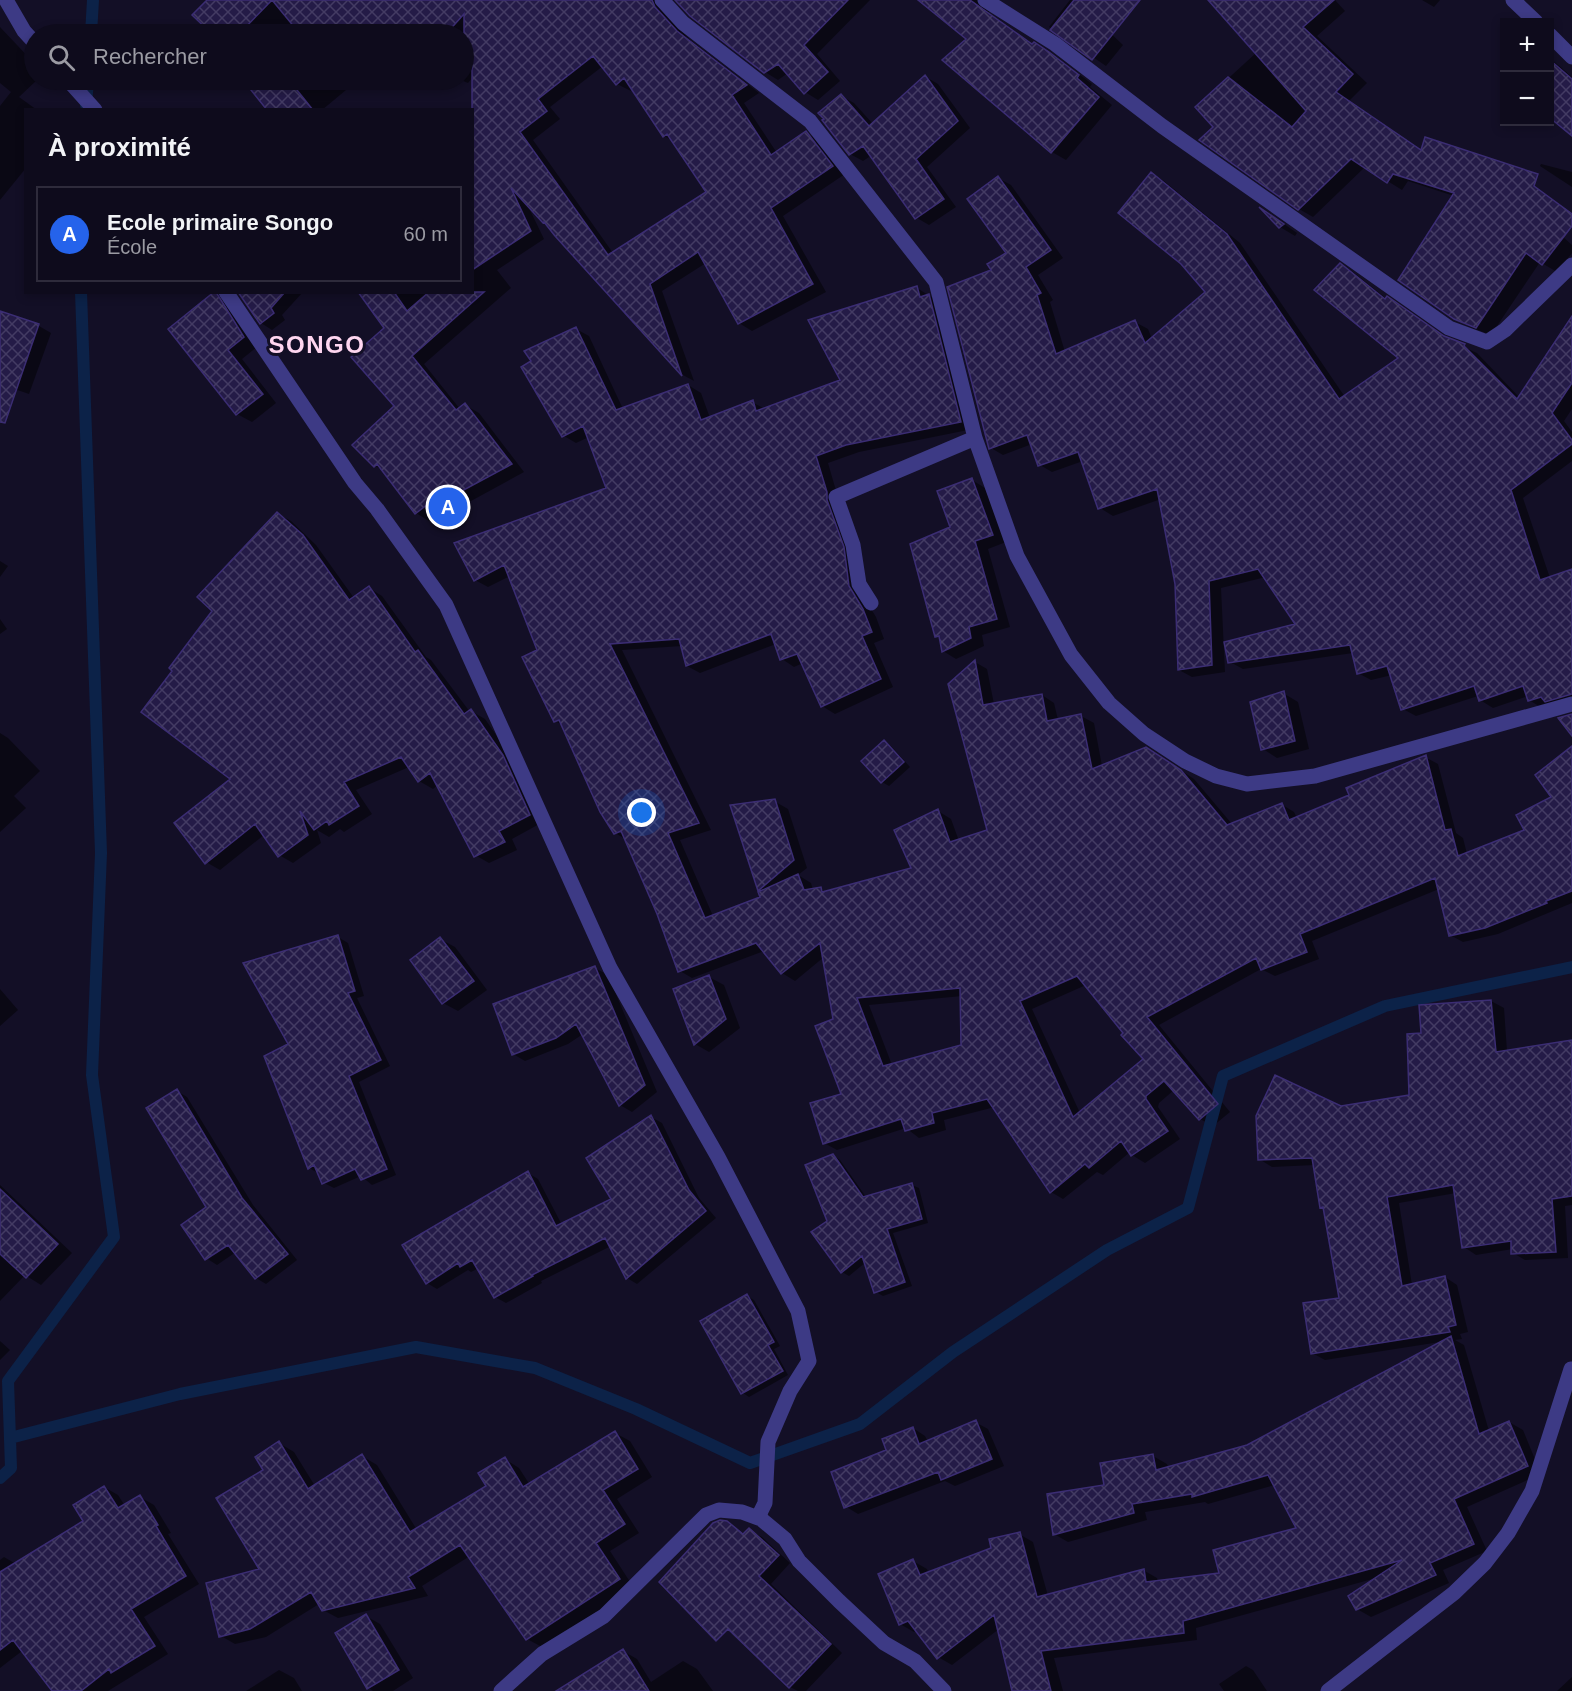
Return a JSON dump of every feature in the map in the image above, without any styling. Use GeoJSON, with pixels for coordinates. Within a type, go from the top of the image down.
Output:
{"type":"FeatureCollection","features":[{"type":"Feature","properties":{"kind":"street"},"geometry":{"type":"LineString","coordinates":[[6,0],[24,28]]}},
{"type":"Feature","properties":{"kind":"street"},"geometry":{"type":"LineString","coordinates":[[662,0],[683,23],[810,121],[936,282],[975,438],[1017,556],[1071,655],[1109,703],[1144,734],[1185,761],[1215,776],[1247,784],[1315,777],[1572,704]]}},
{"type":"Feature","properties":{"kind":"street"},"geometry":{"type":"LineString","coordinates":[[985,0],[1055,44],[1162,126],[1449,328],[1487,342],[1505,330],[1572,265]]}},
{"type":"Feature","properties":{"kind":"street"},"geometry":{"type":"LineString","coordinates":[[1513,0],[1532,18]]}},
{"type":"Feature","properties":{"kind":"street"},"geometry":{"type":"LineString","coordinates":[[1554,39],[1572,57]]}},
{"type":"Feature","properties":{"kind":"street"},"geometry":{"type":"LineString","coordinates":[[77,90],[93,108]]}},
{"type":"Feature","properties":{"kind":"street"},"geometry":{"type":"LineString","coordinates":[[227,294],[355,483],[377,509],[446,605],[610,968],[718,1157],[798,1311],[808,1361],[790,1391],[768,1443],[765,1503],[760,1513],[761,1519]]}},
{"type":"Feature","properties":{"kind":"street"},"geometry":{"type":"LineString","coordinates":[[871,603],[860,584],[853,545],[836,497],[975,438]]}},
{"type":"Feature","properties":{"kind":"street"},"geometry":{"type":"LineString","coordinates":[[1328,1691],[1454,1593],[1485,1563],[1508,1533],[1532,1491],[1572,1368]]}},
{"type":"Feature","properties":{"kind":"street"},"geometry":{"type":"LineString","coordinates":[[501,1691],[542,1654],[604,1616],[706,1515],[719,1510],[742,1512],[761,1519],[785,1539],[799,1561],[839,1601],[884,1643],[915,1661],[944,1691]]}},
{"type":"Feature","properties":{"kind":"building"},"geometry":{"type":"Polygon","coordinates":[[[207,0],[272,0],[249,24],[201,24],[192,15],[207,0]]]}},
{"type":"Feature","properties":{"kind":"building"},"geometry":{"type":"Polygon","coordinates":[[[272,0],[652,0],[655,7],[677,31],[747,85],[732,95],[771,155],[806,131],[833,166],[771,208],[813,284],[738,324],[698,252],[650,284],[682,376],[511,188],[531,231],[474,269],[472,90],[474,90],[474,24],[464,24],[464,14],[455,24],[292,24],[272,0]],[[593,56],[538,99],[547,111],[520,132],[608,255],[706,192],[667,134],[663,137],[624,78],[616,85],[593,56]]]}},
{"type":"Feature","properties":{"kind":"building"},"geometry":{"type":"Polygon","coordinates":[[[675,0],[848,0],[804,45],[828,72],[804,94],[778,64],[764,73],[690,16],[675,0]]]}},
{"type":"Feature","properties":{"kind":"building"},"geometry":{"type":"Polygon","coordinates":[[[918,0],[970,0],[1032,44],[1034,42],[1049,52],[1079,75],[1077,78],[1099,97],[1051,153],[942,60],[966,39],[918,0]]]}},
{"type":"Feature","properties":{"kind":"building"},"geometry":{"type":"Polygon","coordinates":[[[1074,0],[1140,0],[1092,60],[1050,30],[1074,0]]]}},
{"type":"Feature","properties":{"kind":"building"},"geometry":{"type":"Polygon","coordinates":[[[1208,0],[1334,0],[1303,27],[1353,74],[1336,92],[1421,150],[1425,137],[1538,174],[1534,186],[1572,214],[1572,226],[1542,265],[1526,253],[1476,328],[1454,319],[1398,280],[1454,193],[1393,174],[1387,183],[1351,159],[1298,210],[1199,140],[1213,127],[1195,107],[1228,77],[1292,127],[1306,111],[1208,0]]]}},
{"type":"Feature","properties":{"kind":"building"},"geometry":{"type":"Polygon","coordinates":[[[1554,63],[1572,79],[1572,136],[1554,121],[1554,63]]]}},
{"type":"Feature","properties":{"kind":"building"},"geometry":{"type":"Polygon","coordinates":[[[925,75],[958,121],[916,159],[944,199],[915,219],[863,146],[849,155],[818,113],[841,94],[869,126],[925,75]]]}},
{"type":"Feature","properties":{"kind":"building"},"geometry":{"type":"Polygon","coordinates":[[[251,90],[297,90],[311,108],[265,108],[251,90]]]}},
{"type":"Feature","properties":{"kind":"building"},"geometry":{"type":"Polygon","coordinates":[[[1151,172],[1227,234],[1339,399],[1398,358],[1314,290],[1340,263],[1385,299],[1387,296],[1444,336],[1465,344],[1464,346],[1517,399],[1572,316],[1572,383],[1552,413],[1572,440],[1572,444],[1511,490],[1540,580],[1572,569],[1572,694],[1545,702],[1541,697],[1528,701],[1523,686],[1479,701],[1474,686],[1401,710],[1387,666],[1357,674],[1350,645],[1228,663],[1224,642],[1295,624],[1258,569],[1209,581],[1212,665],[1178,670],[1175,584],[1157,489],[1098,509],[1078,452],[1038,466],[1027,435],[989,449],[947,287],[991,270],[987,264],[1006,253],[967,199],[998,176],[1051,250],[1026,267],[1041,293],[1037,295],[1056,354],[1135,320],[1145,343],[1205,292],[1181,264],[1118,213],[1151,172]]]}},
{"type":"Feature","properties":{"kind":"building"},"geometry":{"type":"Polygon","coordinates":[[[1259,207],[1284,224],[1279,228],[1259,207]]]}},
{"type":"Feature","properties":{"kind":"building"},"geometry":{"type":"Polygon","coordinates":[[[917,286],[920,297],[929,294],[961,422],[846,445],[816,456],[827,492],[827,500],[844,547],[849,586],[863,609],[872,632],[862,636],[881,679],[821,707],[797,654],[780,660],[771,634],[686,666],[679,639],[610,644],[699,823],[668,833],[705,918],[760,897],[758,892],[798,874],[804,890],[821,887],[822,892],[911,868],[894,830],[938,809],[950,842],[987,830],[948,684],[975,660],[983,705],[1042,694],[1047,721],[1081,714],[1092,769],[1146,747],[1181,770],[1227,825],[1282,803],[1289,820],[1349,795],[1346,788],[1426,755],[1445,830],[1451,829],[1458,856],[1524,830],[1516,815],[1551,797],[1535,775],[1572,746],[1572,891],[1485,928],[1449,936],[1435,878],[1300,934],[1307,952],[1261,970],[1256,958],[1147,1017],[1218,1104],[1199,1120],[1164,1081],[1146,1096],[1146,1099],[1168,1131],[1131,1156],[1121,1141],[1089,1168],[1085,1164],[1050,1193],[987,1099],[932,1113],[934,1123],[905,1131],[901,1119],[823,1144],[810,1103],[841,1094],[815,1026],[833,1019],[820,943],[781,974],[756,943],[678,972],[657,914],[621,831],[614,834],[600,812],[559,720],[554,722],[522,657],[537,650],[504,565],[474,581],[454,543],[606,488],[583,426],[562,437],[521,367],[531,361],[524,351],[576,327],[616,410],[688,384],[701,420],[753,400],[756,411],[840,380],[808,320],[917,286]],[[1077,976],[1020,1001],[1073,1117],[1143,1059],[1121,1035],[1123,1033],[1077,976]],[[960,988],[857,998],[883,1066],[961,1045],[960,988]]]}},
{"type":"Feature","properties":{"kind":"building"},"geometry":{"type":"Polygon","coordinates":[[[484,292],[412,356],[456,410],[465,403],[512,464],[434,506],[432,501],[415,514],[377,464],[374,467],[352,445],[394,406],[351,357],[384,328],[359,294],[395,294],[407,311],[427,294],[484,292]]]}},
{"type":"Feature","properties":{"kind":"building"},"geometry":{"type":"Polygon","coordinates":[[[212,294],[217,294],[244,337],[228,350],[263,394],[236,415],[168,329],[212,294]]]}},
{"type":"Feature","properties":{"kind":"building"},"geometry":{"type":"Polygon","coordinates":[[[239,294],[283,294],[271,308],[274,313],[260,324],[239,294]]]}},
{"type":"Feature","properties":{"kind":"building"},"geometry":{"type":"Polygon","coordinates":[[[0,311],[39,324],[5,423],[0,422],[0,311]]]}},
{"type":"Feature","properties":{"kind":"building"},"geometry":{"type":"Polygon","coordinates":[[[972,478],[993,535],[975,541],[997,619],[969,627],[971,638],[942,652],[939,636],[935,637],[910,544],[950,527],[937,491],[972,478]]]}},
{"type":"Feature","properties":{"kind":"building"},"geometry":{"type":"Polygon","coordinates":[[[277,512],[303,535],[349,600],[369,586],[415,652],[418,650],[464,714],[471,709],[503,755],[530,815],[499,831],[505,842],[474,857],[430,773],[418,782],[401,757],[344,782],[359,806],[329,825],[327,821],[314,830],[300,811],[308,835],[278,857],[255,824],[205,864],[174,823],[230,779],[141,712],[172,671],[169,668],[212,611],[197,597],[277,512]]]}},
{"type":"Feature","properties":{"kind":"building"},"geometry":{"type":"Polygon","coordinates":[[[1284,691],[1295,741],[1261,750],[1250,702],[1284,691]]]}},
{"type":"Feature","properties":{"kind":"building"},"geometry":{"type":"Polygon","coordinates":[[[1572,714],[1572,736],[1558,718],[1572,714]]]}},
{"type":"Feature","properties":{"kind":"building"},"geometry":{"type":"Polygon","coordinates":[[[884,740],[904,762],[881,783],[861,761],[884,740]]]}},
{"type":"Feature","properties":{"kind":"building"},"geometry":{"type":"Polygon","coordinates":[[[775,799],[794,860],[758,891],[730,805],[775,799]]]}},
{"type":"Feature","properties":{"kind":"building"},"geometry":{"type":"Polygon","coordinates":[[[338,935],[355,991],[348,993],[381,1060],[349,1076],[387,1169],[361,1180],[355,1169],[322,1184],[314,1165],[308,1169],[264,1056],[288,1044],[243,963],[338,935]]]}},
{"type":"Feature","properties":{"kind":"building"},"geometry":{"type":"Polygon","coordinates":[[[440,937],[474,981],[442,1004],[410,960],[440,937]]]}},
{"type":"Feature","properties":{"kind":"building"},"geometry":{"type":"Polygon","coordinates":[[[595,966],[645,1085],[619,1106],[576,1024],[556,1038],[512,1055],[493,1004],[595,966]]]}},
{"type":"Feature","properties":{"kind":"building"},"geometry":{"type":"Polygon","coordinates":[[[709,975],[726,1019],[694,1045],[673,989],[709,975]]]}},
{"type":"Feature","properties":{"kind":"building"},"geometry":{"type":"Polygon","coordinates":[[[1491,1000],[1496,1052],[1572,1040],[1572,1196],[1552,1199],[1556,1252],[1511,1254],[1511,1241],[1462,1248],[1453,1185],[1387,1197],[1402,1286],[1445,1276],[1456,1325],[1448,1327],[1450,1332],[1311,1354],[1303,1303],[1339,1298],[1312,1158],[1258,1160],[1256,1116],[1275,1075],[1341,1106],[1409,1095],[1407,1034],[1421,1033],[1419,1005],[1491,1000]]]}},
{"type":"Feature","properties":{"kind":"building"},"geometry":{"type":"Polygon","coordinates":[[[177,1089],[242,1198],[288,1254],[255,1279],[228,1245],[205,1260],[181,1225],[206,1207],[146,1108],[177,1089]]]}},
{"type":"Feature","properties":{"kind":"building"},"geometry":{"type":"Polygon","coordinates":[[[651,1115],[689,1190],[706,1211],[626,1279],[605,1238],[532,1275],[494,1298],[472,1260],[460,1267],[458,1263],[426,1284],[402,1245],[528,1171],[556,1226],[611,1199],[586,1158],[651,1115]]]}},
{"type":"Feature","properties":{"kind":"building"},"geometry":{"type":"Polygon","coordinates":[[[833,1154],[863,1197],[912,1183],[922,1219],[887,1229],[905,1282],[874,1293],[862,1256],[841,1273],[811,1232],[827,1221],[805,1165],[833,1154]]]}},
{"type":"Feature","properties":{"kind":"building"},"geometry":{"type":"Polygon","coordinates":[[[0,1189],[58,1244],[26,1278],[0,1254],[0,1189]]]}},
{"type":"Feature","properties":{"kind":"building"},"geometry":{"type":"Polygon","coordinates":[[[747,1294],[774,1342],[768,1345],[783,1371],[741,1394],[700,1321],[747,1294]]]}},
{"type":"Feature","properties":{"kind":"building"},"geometry":{"type":"Polygon","coordinates":[[[1451,1336],[1479,1434],[1509,1421],[1528,1466],[1454,1499],[1474,1544],[1430,1563],[1436,1575],[1356,1610],[1348,1596],[1402,1560],[1183,1621],[1184,1633],[1041,1651],[1051,1691],[1012,1691],[994,1615],[937,1659],[908,1621],[899,1625],[878,1574],[913,1559],[920,1575],[991,1548],[989,1539],[1020,1532],[1037,1597],[1144,1569],[1146,1582],[1219,1573],[1213,1550],[1296,1528],[1268,1475],[1192,1497],[1192,1494],[1132,1504],[1134,1513],[1053,1535],[1047,1494],[1104,1485],[1100,1463],[1153,1454],[1156,1470],[1247,1445],[1451,1336]]]}},
{"type":"Feature","properties":{"kind":"building"},"geometry":{"type":"Polygon","coordinates":[[[976,1420],[992,1459],[941,1480],[938,1472],[844,1508],[831,1472],[886,1450],[882,1439],[913,1427],[919,1444],[976,1420]]]}},
{"type":"Feature","properties":{"kind":"building"},"geometry":{"type":"Polygon","coordinates":[[[615,1431],[638,1469],[603,1490],[625,1524],[596,1543],[620,1579],[526,1640],[460,1545],[408,1577],[415,1588],[322,1611],[311,1592],[250,1629],[219,1637],[206,1583],[259,1569],[216,1498],[263,1470],[255,1457],[279,1441],[308,1489],[362,1454],[410,1532],[486,1486],[478,1473],[505,1457],[523,1487],[615,1431]]]}},
{"type":"Feature","properties":{"kind":"building"},"geometry":{"type":"Polygon","coordinates":[[[104,1486],[118,1508],[140,1495],[186,1576],[131,1609],[155,1646],[111,1673],[109,1669],[81,1691],[52,1691],[13,1640],[0,1650],[0,1572],[83,1521],[73,1505],[104,1486]]]}},
{"type":"Feature","properties":{"kind":"building"},"geometry":{"type":"Polygon","coordinates":[[[720,1520],[727,1521],[743,1534],[749,1528],[779,1555],[759,1576],[831,1644],[789,1688],[728,1629],[716,1641],[659,1582],[713,1523],[720,1520]]]}},
{"type":"Feature","properties":{"kind":"building"},"geometry":{"type":"Polygon","coordinates":[[[366,1614],[399,1670],[367,1689],[335,1633],[366,1614]]]}},
{"type":"Feature","properties":{"kind":"building"},"geometry":{"type":"Polygon","coordinates":[[[623,1649],[649,1691],[556,1691],[623,1649]]]}},
{"type":"Feature","properties":{"kind":"waterway"},"geometry":{"type":"LineString","coordinates":[[92,24],[93,0]]}},
{"type":"Feature","properties":{"kind":"waterway"},"geometry":{"type":"LineString","coordinates":[[86,105],[87,90]]}},
{"type":"Feature","properties":{"kind":"waterway"},"geometry":{"type":"LineString","coordinates":[[0,1478],[11,1468],[8,1381],[114,1237],[92,1075],[101,853],[81,294]]}},
{"type":"Feature","properties":{"kind":"waterway"},"geometry":{"type":"LineString","coordinates":[[10,1438],[180,1394],[416,1347],[535,1368],[636,1409],[750,1463],[860,1424],[953,1352],[1107,1250],[1188,1208],[1223,1076],[1385,1006],[1572,967]]}},
{"type":"Feature","properties":{"kind":"place","name":"Ecole primaire Songo"},"geometry":{"type":"Point","coordinates":[448,507]}},
{"type":"Feature","properties":{"kind":"district","name":"SONGO"},"geometry":{"type":"Point","coordinates":[317,344]}}]}
